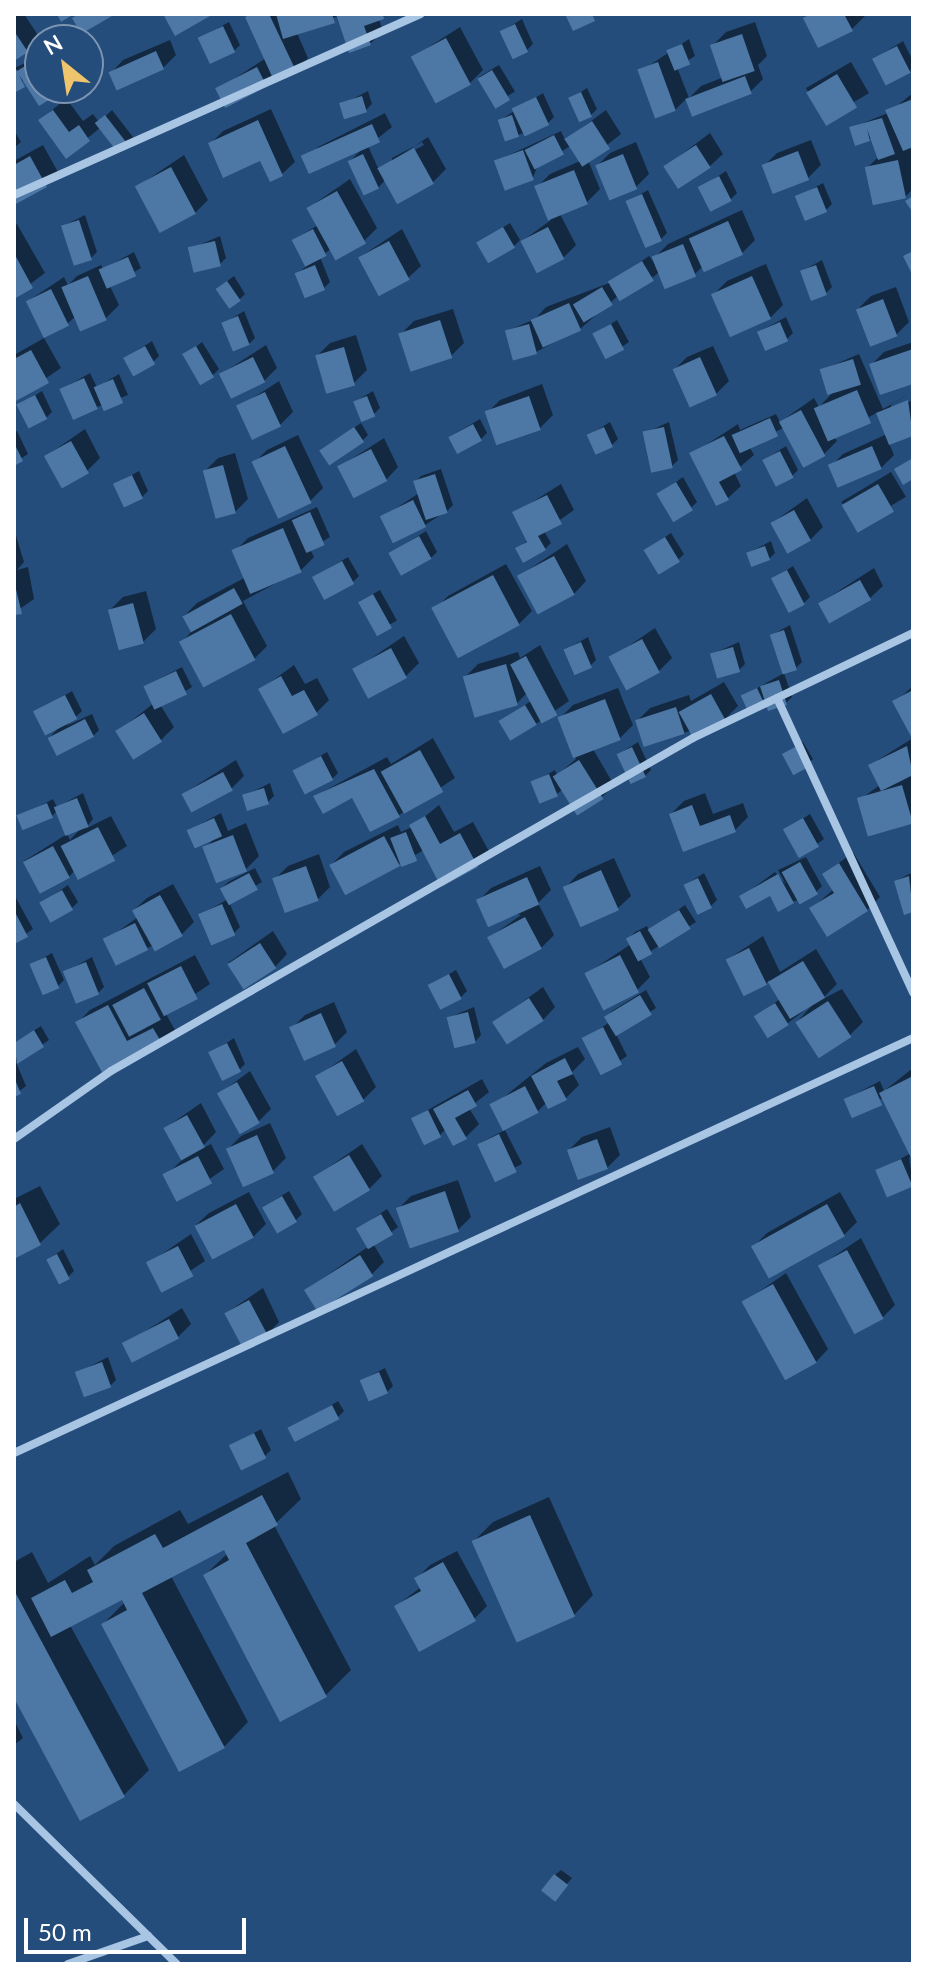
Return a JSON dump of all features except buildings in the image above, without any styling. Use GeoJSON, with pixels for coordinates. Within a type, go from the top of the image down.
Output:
{"type":"FeatureCollection","features":[{"type":"Feature","properties":{"kind":"street"},"geometry":{"type":"LineString","coordinates":[[14,195],[420,14]]}},
{"type":"Feature","properties":{"kind":"street"},"geometry":{"type":"LineString","coordinates":[[14,1139],[111,1071],[693,738],[913,633]]}},
{"type":"Feature","properties":{"kind":"street"},"geometry":{"type":"LineString","coordinates":[[777,698],[913,993]]}},
{"type":"Feature","properties":{"kind":"street"},"geometry":{"type":"LineString","coordinates":[[14,1453],[913,1038]]}},
{"type":"Feature","properties":{"kind":"street"},"geometry":{"type":"LineString","coordinates":[[14,1804],[177,1964]]}},
{"type":"Feature","properties":{"kind":"street"},"geometry":{"type":"LineString","coordinates":[[68,1964],[148,1936]]}}]}
